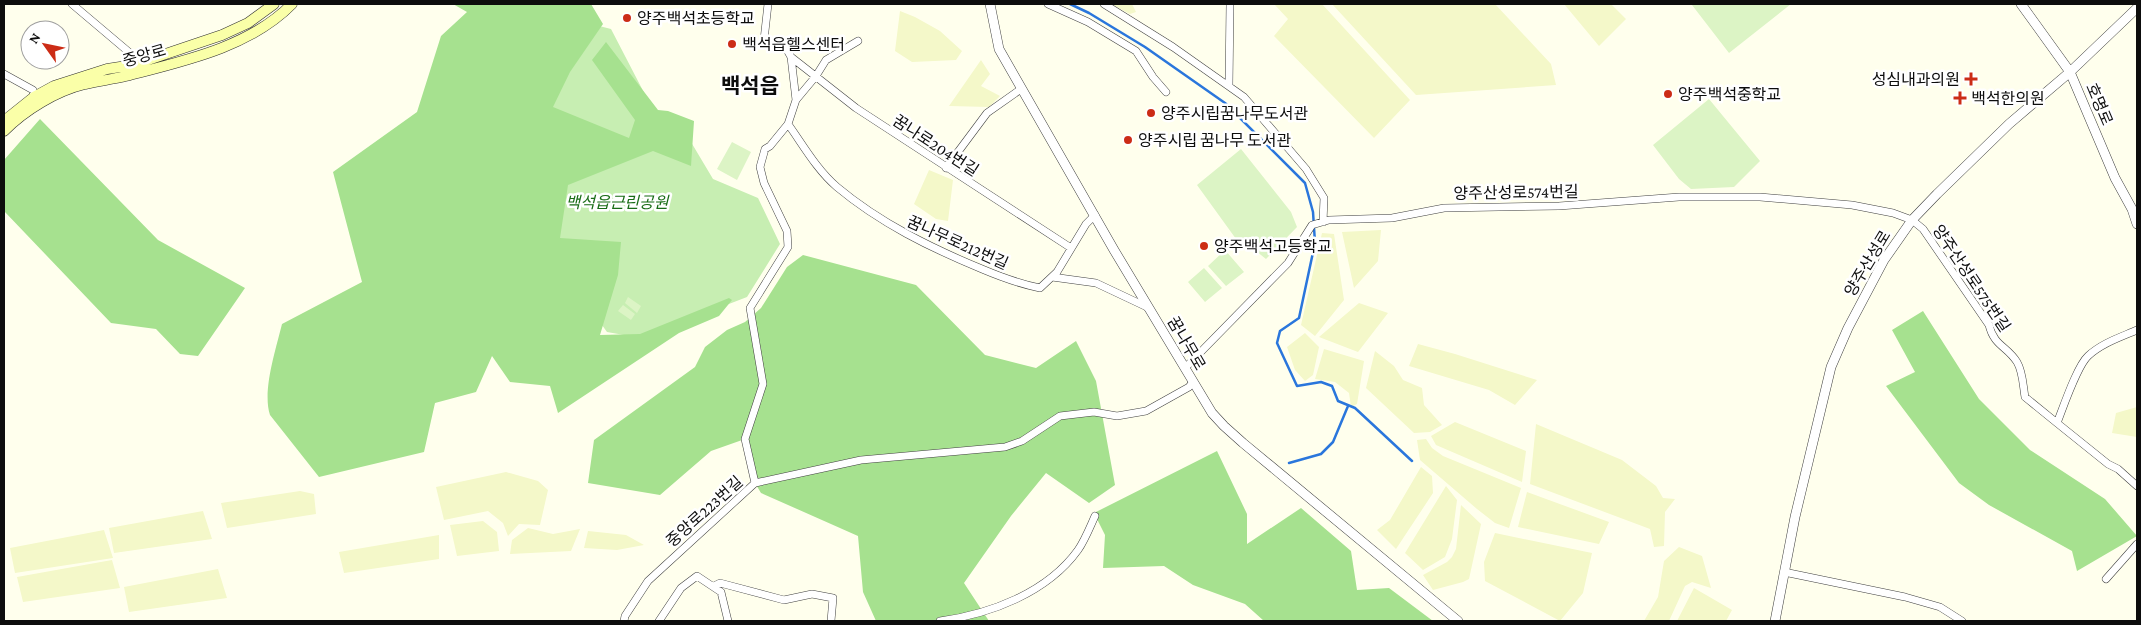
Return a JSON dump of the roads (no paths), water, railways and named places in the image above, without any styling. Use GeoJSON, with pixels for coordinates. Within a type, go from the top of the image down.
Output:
{"type":"FeatureCollection","features":[{"type":"Feature","properties":{"kind":"main road","name":"중앙로"},"geometry":{"type":"LineString","coordinates":[[4,121],[34,96],[54,86],[77,77],[107,69],[134,70],[248,23],[274,4]]}},
{"type":"Feature","properties":{"kind":"main road","name":"중앙로"},"geometry":{"type":"LineString","coordinates":[[4,132],[23,114],[63,92],[134,70],[215,50],[255,33],[292,4]]}},
{"type":"Feature","properties":{"kind":"street"},"geometry":{"type":"LineString","coordinates":[[72,4],[130,53],[134,70]]}},
{"type":"Feature","properties":{"kind":"street"},"geometry":{"type":"LineString","coordinates":[[274,4],[281,13]]}},
{"type":"Feature","properties":{"kind":"street"},"geometry":{"type":"LineString","coordinates":[[768,4],[764,40],[786,48],[791,57]]}},
{"type":"Feature","properties":{"kind":"street","name":"꿈나무로"},"geometry":{"type":"LineString","coordinates":[[990,4],[999,50],[1192,383],[1212,413],[1230,432],[1458,621]]}},
{"type":"Feature","properties":{"kind":"street"},"geometry":{"type":"LineString","coordinates":[[1048,4],[1088,22],[1136,51],[1153,77],[1166,92]]}},
{"type":"Feature","properties":{"kind":"street"},"geometry":{"type":"LineString","coordinates":[[1104,4],[1244,97],[1306,169],[1324,198],[1318,223],[1288,263],[1185,368]]}},
{"type":"Feature","properties":{"kind":"street"},"geometry":{"type":"LineString","coordinates":[[1229,86],[1230,4]]}},
{"type":"Feature","properties":{"kind":"street","name":"호명로"},"geometry":{"type":"LineString","coordinates":[[2021,4],[2070,72],[2115,178],[2132,209],[2137,224]]}},
{"type":"Feature","properties":{"kind":"street","name":"양주산성로"},"geometry":{"type":"LineString","coordinates":[[1775,621],[1795,517],[1831,367],[1868,288],[1892,248],[1912,220],[2009,124],[2070,72],[2137,8]]}},
{"type":"Feature","properties":{"kind":"street"},"geometry":{"type":"LineString","coordinates":[[796,100],[816,76],[826,60],[858,41]]}},
{"type":"Feature","properties":{"kind":"street","name":"꿈나로204번길"},"geometry":{"type":"LineString","coordinates":[[791,57],[856,108],[1071,248]]}},
{"type":"Feature","properties":{"kind":"street","name":"중앙로223번길"},"geometry":{"type":"LineString","coordinates":[[624,621],[625,616],[648,581],[755,483],[745,439],[764,384],[750,308],[788,247],[787,231],[764,184],[760,167],[765,149],[770,146],[788,124],[796,100],[791,57]]}},
{"type":"Feature","properties":{"kind":"street"},"geometry":{"type":"LineString","coordinates":[[4,74],[33,90],[34,96]]}},
{"type":"Feature","properties":{"kind":"street"},"geometry":{"type":"LineString","coordinates":[[946,168],[987,113],[1021,89]]}},
{"type":"Feature","properties":{"kind":"street","name":"꿈나무로212번길"},"geometry":{"type":"LineString","coordinates":[[788,124],[814,161],[836,186],[897,230],[945,254],[1023,285],[1040,288],[1052,277]]}},
{"type":"Feature","properties":{"kind":"street","name":"양주산성로574번길"},"geometry":{"type":"LineString","coordinates":[[1318,223],[1329,220],[1392,218],[1444,208],[1559,206],[1679,197],[1760,197],[1852,205],[1893,213],[1912,220]]}},
{"type":"Feature","properties":{"kind":"street"},"geometry":{"type":"LineString","coordinates":[[1052,277],[1057,272],[1086,224],[1095,215]]}},
{"type":"Feature","properties":{"kind":"street","name":"양주산성로575번길"},"geometry":{"type":"LineString","coordinates":[[1912,220],[1923,229],[1989,325],[1992,336],[2016,360],[2021,368],[2024,398],[2108,464],[2118,469],[2137,486]]}},
{"type":"Feature","properties":{"kind":"street"},"geometry":{"type":"LineString","coordinates":[[1052,277],[1096,282],[1149,308]]}},
{"type":"Feature","properties":{"kind":"street"},"geometry":{"type":"LineString","coordinates":[[2057,423],[2087,356],[2109,342],[2137,330]]}},
{"type":"Feature","properties":{"kind":"street"},"geometry":{"type":"LineString","coordinates":[[755,483],[861,460],[1005,447],[1022,441],[1060,416],[1094,412],[1117,416],[1146,411],[1189,387],[1192,383]]}},
{"type":"Feature","properties":{"kind":"street"},"geometry":{"type":"LineString","coordinates":[[940,621],[1013,602],[1052,577],[1078,550],[1095,516]]}},
{"type":"Feature","properties":{"kind":"street"},"geometry":{"type":"LineString","coordinates":[[2106,579],[2137,544]]}},
{"type":"Feature","properties":{"kind":"street"},"geometry":{"type":"LineString","coordinates":[[1784,572],[1905,597],[1940,607],[1962,621]]}},
{"type":"Feature","properties":{"kind":"street"},"geometry":{"type":"LineString","coordinates":[[659,621],[681,588],[697,576],[721,592],[727,618],[721,621]]}},
{"type":"Feature","properties":{"kind":"street"},"geometry":{"type":"LineString","coordinates":[[714,586],[720,583],[784,600],[812,594],[833,598],[831,621]]}},
{"type":"Feature","properties":{"kind":"waterway"},"geometry":{"type":"LineString","coordinates":[[1070,4],[1089,13],[1145,47],[1225,103],[1305,183],[1313,212],[1315,243],[1299,318],[1280,331],[1277,343],[1297,386],[1321,382],[1332,386],[1338,401],[1355,408],[1412,461]]}},
{"type":"Feature","properties":{"kind":"waterway"},"geometry":{"type":"LineString","coordinates":[[1289,463],[1321,454],[1333,442],[1348,406]]}},
{"type":"Feature","properties":{"kind":"place","name":"양주백석초등학교"},"geometry":{"type":"Point","coordinates":[627,18]}},
{"type":"Feature","properties":{"kind":"place","name":"백석읍헬스센터"},"geometry":{"type":"Point","coordinates":[732,44]}},
{"type":"Feature","properties":{"kind":"place","name":"성심내과의원"},"geometry":{"type":"Point","coordinates":[1971,79]}},
{"type":"Feature","properties":{"kind":"place","name":"양주백석중학교"},"geometry":{"type":"Point","coordinates":[1668,94]}},
{"type":"Feature","properties":{"kind":"place","name":"백석한의원"},"geometry":{"type":"Point","coordinates":[1960,98]}},
{"type":"Feature","properties":{"kind":"place","name":"양주시립꿈나무도서관"},"geometry":{"type":"Point","coordinates":[1151,113]}},
{"type":"Feature","properties":{"kind":"place","name":"양주시립 꿈나무 도서관"},"geometry":{"type":"Point","coordinates":[1128,140]}},
{"type":"Feature","properties":{"kind":"place","name":"양주백석고등학교"},"geometry":{"type":"Point","coordinates":[1204,246]}},
{"type":"Feature","properties":{"kind":"district","name":"백석읍"},"geometry":{"type":"Point","coordinates":[750,86]}},
{"type":"Feature","properties":{"kind":"park label","name":"백석읍근린공원"},"geometry":{"type":"Point","coordinates":[617,202]}}]}
